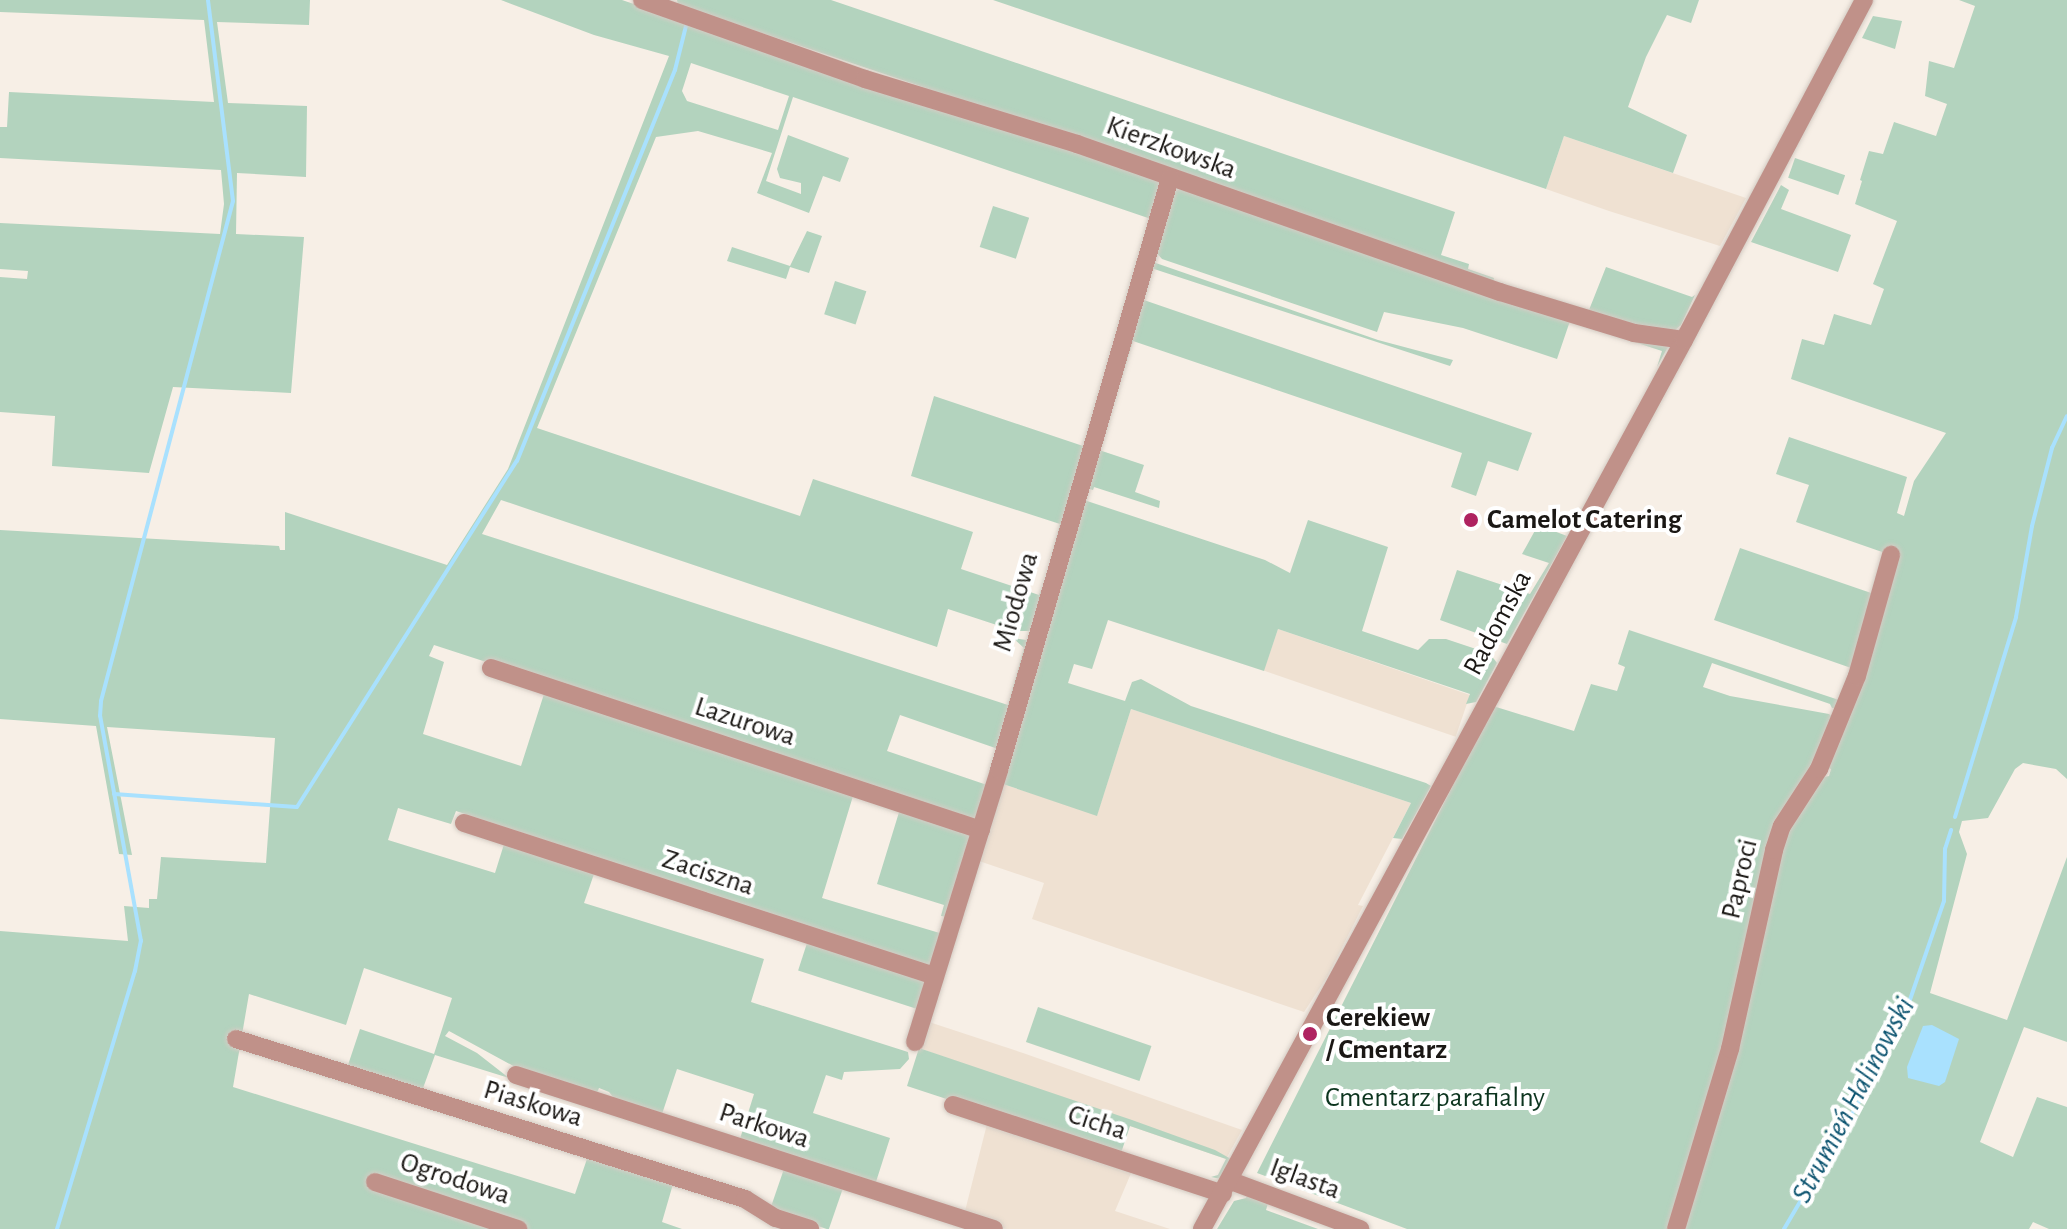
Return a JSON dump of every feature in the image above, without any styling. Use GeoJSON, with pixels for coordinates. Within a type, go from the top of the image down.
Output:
{"type":"FeatureCollection","features":[{"type":"Feature","properties":{"kind":"street","name":"Kierzkowska"},"geometry":{"type":"LineString","coordinates":[[642,0],[865,79],[991,116],[1590,321],[1634,333],[1684,340]]}},
{"type":"Feature","properties":{"kind":"street","name":"Radomska"},"geometry":{"type":"LineString","coordinates":[[1202,1229],[1227,1188],[1684,340],[1864,0]]}},
{"type":"Feature","properties":{"kind":"street","name":"Miodowa"},"geometry":{"type":"LineString","coordinates":[[915,1042],[981,830],[1170,178]]}},
{"type":"Feature","properties":{"kind":"street","name":"Paproci"},"geometry":{"type":"LineString","coordinates":[[1676,1229],[1730,1049],[1774,850],[1782,826],[1819,769],[1857,676],[1891,555]]}},
{"type":"Feature","properties":{"kind":"street","name":"Lazurowa"},"geometry":{"type":"LineString","coordinates":[[491,668],[981,830]]}},
{"type":"Feature","properties":{"kind":"street","name":"Zaciszna"},"geometry":{"type":"LineString","coordinates":[[464,823],[935,976]]}},
{"type":"Feature","properties":{"kind":"street","name":"Piaskowa"},"geometry":{"type":"LineString","coordinates":[[236,1039],[745,1199],[776,1218],[810,1229]]}},
{"type":"Feature","properties":{"kind":"street","name":"Parkowa"},"geometry":{"type":"LineString","coordinates":[[516,1075],[994,1229]]}},
{"type":"Feature","properties":{"kind":"street","name":"Cicha"},"geometry":{"type":"LineString","coordinates":[[953,1105],[1227,1188]]}},
{"type":"Feature","properties":{"kind":"street","name":"Ogrodowa"},"geometry":{"type":"LineString","coordinates":[[375,1182],[518,1229]]}},
{"type":"Feature","properties":{"kind":"street","name":"Iglasta"},"geometry":{"type":"LineString","coordinates":[[1227,1188],[1360,1229]]}},
{"type":"Feature","properties":{"kind":"shaded area"},"geometry":{"type":"Polygon","coordinates":[[[1564,136],[1746,198],[1720,246],[1609,211],[1546,189],[1564,136]]]}},
{"type":"Feature","properties":{"kind":"shaded area"},"geometry":{"type":"Polygon","coordinates":[[[1278,629],[1470,695],[1456,737],[1264,671],[1278,629]]]}},
{"type":"Feature","properties":{"kind":"shaded area"},"geometry":{"type":"Polygon","coordinates":[[[1131,709],[1411,803],[1358,905],[1363,906],[1327,977],[1304,1012],[1032,919],[1044,883],[979,861],[1003,784],[1097,815],[1131,709]]]}},
{"type":"Feature","properties":{"kind":"shaded area"},"geometry":{"type":"Polygon","coordinates":[[[929,1022],[1242,1130],[1226,1159],[1130,1126],[919,1048],[929,1022]]]}},
{"type":"Feature","properties":{"kind":"shaded area"},"geometry":{"type":"Polygon","coordinates":[[[987,1124],[1132,1171],[1115,1211],[1170,1229],[1006,1229],[964,1215],[987,1124]]]}},
{"type":"Feature","properties":{"kind":"green space"},"geometry":{"type":"Polygon","coordinates":[[[0,0],[310,0],[309,25],[217,22],[228,103],[307,106],[306,177],[237,173],[236,234],[304,237],[291,393],[173,387],[149,473],[52,466],[55,416],[0,412],[0,277],[27,279],[28,271],[0,269],[0,223],[220,234],[224,204],[221,170],[0,158],[0,127],[7,127],[9,92],[214,102],[204,20],[0,12],[0,0]]]}},
{"type":"Feature","properties":{"kind":"green space"},"geometry":{"type":"Polygon","coordinates":[[[501,0],[622,0],[699,26],[929,89],[678,5],[677,0],[831,0],[1455,212],[1441,255],[1469,264],[1468,269],[1494,278],[1493,283],[1157,177],[1162,184],[1151,219],[793,97],[766,181],[801,194],[801,183],[780,178],[777,169],[788,135],[849,158],[840,182],[823,176],[809,213],[757,193],[772,153],[698,131],[656,137],[537,428],[800,516],[813,479],[973,532],[961,569],[1039,595],[1048,575],[1033,624],[1029,631],[1015,631],[948,609],[937,647],[501,500],[482,534],[1008,705],[1024,648],[1013,638],[1026,640],[1029,644],[1001,750],[900,715],[887,751],[990,786],[976,821],[434,645],[429,656],[444,662],[423,734],[521,766],[544,694],[853,796],[822,898],[943,934],[933,968],[456,811],[451,824],[398,808],[388,840],[495,873],[505,841],[595,871],[584,903],[764,959],[751,1002],[908,1052],[909,1059],[900,1069],[844,1072],[842,1080],[826,1075],[813,1113],[890,1138],[875,1185],[739,1142],[754,1094],[677,1069],[661,1117],[619,1104],[609,1092],[599,1088],[596,1095],[530,1075],[449,1031],[445,1036],[477,1053],[509,1078],[435,1055],[422,1091],[347,1068],[360,1029],[434,1054],[452,998],[364,968],[346,1025],[249,994],[233,1087],[575,1194],[588,1156],[673,1184],[662,1222],[682,1229],[0,1229],[0,931],[128,941],[124,906],[149,908],[149,899],[157,899],[161,857],[266,863],[275,738],[107,727],[132,855],[119,854],[96,726],[0,719],[0,530],[279,546],[280,550],[285,550],[285,512],[447,565],[508,469],[669,56],[594,35],[501,0]],[[691,63],[682,91],[687,101],[778,130],[789,96],[691,63]]]}},
{"type":"Feature","properties":{"kind":"green space"},"geometry":{"type":"Polygon","coordinates":[[[993,0],[1699,0],[1691,23],[1667,15],[1646,57],[1628,107],[1687,135],[1673,173],[1564,136],[1546,189],[993,0]]]}},
{"type":"Feature","properties":{"kind":"green space","name":"Cmentarz parafialny"},"geometry":{"type":"Polygon","coordinates":[[[1959,0],[2067,0],[2067,779],[2056,769],[2023,763],[2015,769],[1988,818],[1962,821],[1959,832],[1967,854],[1930,993],[2007,1020],[2067,857],[2067,1042],[2024,1027],[1980,1142],[2013,1157],[2037,1097],[2067,1107],[2067,1229],[2049,1229],[2033,1222],[2029,1229],[1407,1229],[1257,1173],[1493,706],[1574,731],[1591,684],[1617,691],[1625,667],[1618,664],[1629,630],[1842,701],[1840,708],[1832,708],[1830,704],[1712,663],[1703,687],[1730,696],[1829,714],[1835,719],[1819,778],[1829,776],[1831,769],[1823,766],[1854,669],[1714,620],[1740,548],[1874,594],[1885,553],[1796,522],[1809,485],[1776,474],[1789,437],[1907,477],[1897,513],[1904,516],[1914,481],[1946,433],[1791,379],[1802,339],[1824,345],[1834,314],[1871,325],[1884,289],[1873,284],[1897,221],[1855,204],[1860,180],[1869,151],[1883,154],[1894,122],[1936,136],[1947,104],[1925,96],[1929,61],[1954,68],[1975,6],[1959,0]]]}},
{"type":"Feature","properties":{"kind":"green space"},"geometry":{"type":"Polygon","coordinates":[[[1873,16],[1902,21],[1895,49],[1862,38],[1873,16]]]}},
{"type":"Feature","properties":{"kind":"green space"},"geometry":{"type":"Polygon","coordinates":[[[1795,158],[1845,175],[1838,195],[1788,178],[1795,158]]]}},
{"type":"Feature","properties":{"kind":"green space"},"geometry":{"type":"Polygon","coordinates":[[[1781,185],[1789,190],[1781,209],[1851,235],[1838,272],[1751,242],[1781,185]]]}},
{"type":"Feature","properties":{"kind":"green space"},"geometry":{"type":"Polygon","coordinates":[[[1185,187],[1668,347],[1657,367],[1662,351],[1570,321],[1557,359],[1463,328],[1384,312],[1377,332],[1162,259],[1154,250],[1169,194],[1185,187]]]}},
{"type":"Feature","properties":{"kind":"green space"},"geometry":{"type":"Polygon","coordinates":[[[993,206],[1029,218],[1016,259],[980,247],[993,206]]]}},
{"type":"Feature","properties":{"kind":"green space"},"geometry":{"type":"Polygon","coordinates":[[[807,231],[822,236],[809,273],[790,267],[786,279],[727,261],[732,247],[790,266],[807,231]]]}},
{"type":"Feature","properties":{"kind":"green space"},"geometry":{"type":"Polygon","coordinates":[[[1150,261],[1378,340],[1453,360],[1450,366],[1148,267],[1150,261]]]}},
{"type":"Feature","properties":{"kind":"green space"},"geometry":{"type":"Polygon","coordinates":[[[1606,267],[1692,297],[1695,295],[1681,325],[1674,331],[1643,329],[1553,301],[1589,310],[1606,267]]]}},
{"type":"Feature","properties":{"kind":"green space"},"geometry":{"type":"Polygon","coordinates":[[[835,281],[866,291],[856,324],[824,314],[835,281]]]}},
{"type":"Feature","properties":{"kind":"green space"},"geometry":{"type":"Polygon","coordinates":[[[1138,298],[1532,433],[1518,471],[1488,461],[1476,496],[1451,487],[1462,453],[1133,341],[1099,450],[1144,465],[1135,492],[1160,501],[1159,508],[1094,487],[1093,490],[1087,488],[1138,298]]]}},
{"type":"Feature","properties":{"kind":"green space"},"geometry":{"type":"Polygon","coordinates":[[[934,396],[1086,447],[1051,558],[1060,524],[911,476],[934,396]]]}},
{"type":"Feature","properties":{"kind":"green space"},"geometry":{"type":"Polygon","coordinates":[[[1084,500],[1265,560],[1290,573],[1308,520],[1388,547],[1362,631],[1418,650],[1429,639],[1446,639],[1488,653],[1494,659],[1497,663],[1476,702],[1466,704],[1470,694],[1278,629],[1264,671],[1108,620],[1092,669],[1074,664],[1068,683],[1125,701],[1132,682],[1141,679],[1191,706],[1426,783],[1431,786],[1402,839],[1393,838],[1411,803],[1131,709],[1097,816],[1003,784],[1084,500]]]}},
{"type":"Feature","properties":{"kind":"green space"},"geometry":{"type":"Polygon","coordinates":[[[1538,525],[1567,536],[1507,644],[1440,620],[1457,570],[1530,594],[1549,563],[1522,554],[1538,525]]]}},
{"type":"Feature","properties":{"kind":"green space"},"geometry":{"type":"Polygon","coordinates":[[[900,809],[973,834],[949,917],[941,916],[944,905],[877,884],[900,809]]]}},
{"type":"Feature","properties":{"kind":"green space"},"geometry":{"type":"Polygon","coordinates":[[[808,940],[928,979],[918,1009],[798,970],[808,940]]]}},
{"type":"Feature","properties":{"kind":"green space"},"geometry":{"type":"Polygon","coordinates":[[[1038,1007],[1151,1046],[1139,1081],[1026,1042],[1038,1007]]]}},
{"type":"Feature","properties":{"kind":"green space"},"geometry":{"type":"Polygon","coordinates":[[[919,1048],[1132,1120],[1215,1150],[1231,1159],[1221,1179],[1211,1177],[1218,1175],[1226,1159],[1130,1126],[1120,1156],[907,1086],[919,1048]]]}},
{"type":"Feature","properties":{"kind":"green space"},"geometry":{"type":"Polygon","coordinates":[[[785,1166],[844,1186],[829,1229],[770,1209],[785,1166]]]}},
{"type":"Feature","properties":{"kind":"green space"},"geometry":{"type":"Polygon","coordinates":[[[1248,1193],[1269,1200],[1266,1210],[1318,1229],[1217,1229],[1234,1201],[1246,1198],[1248,1193]]]}},
{"type":"Feature","properties":{"kind":"water"},"geometry":{"type":"Polygon","coordinates":[[[1932,1025],[1959,1039],[1945,1082],[1939,1086],[1908,1078],[1907,1067],[1923,1026],[1932,1025]]]}},
{"type":"Feature","properties":{"kind":"waterway"},"geometry":{"type":"LineString","coordinates":[[57,1229],[135,971],[141,941],[100,716],[101,701],[233,201],[208,0]]}},
{"type":"Feature","properties":{"kind":"waterway"},"geometry":{"type":"LineString","coordinates":[[114,794],[297,807],[517,461],[675,70],[687,22]]}},
{"type":"Feature","properties":{"kind":"waterway","name":"Strumień Halinowski"},"geometry":{"type":"LineString","coordinates":[[1955,817],[2016,617],[2032,526],[2052,448],[2067,416]]}},
{"type":"Feature","properties":{"kind":"waterway","name":"Strumień Halinowski"},"geometry":{"type":"LineString","coordinates":[[1784,1229],[1883,1061],[1903,1020],[1944,901],[1945,849],[1951,830]]}},
{"type":"Feature","properties":{"kind":"place","name":"Camelot Catering"},"geometry":{"type":"Point","coordinates":[1471,520]}},
{"type":"Feature","properties":{"kind":"place","name":"Cerekiew / Cmentarz"},"geometry":{"type":"Point","coordinates":[1310,1034]}}]}
